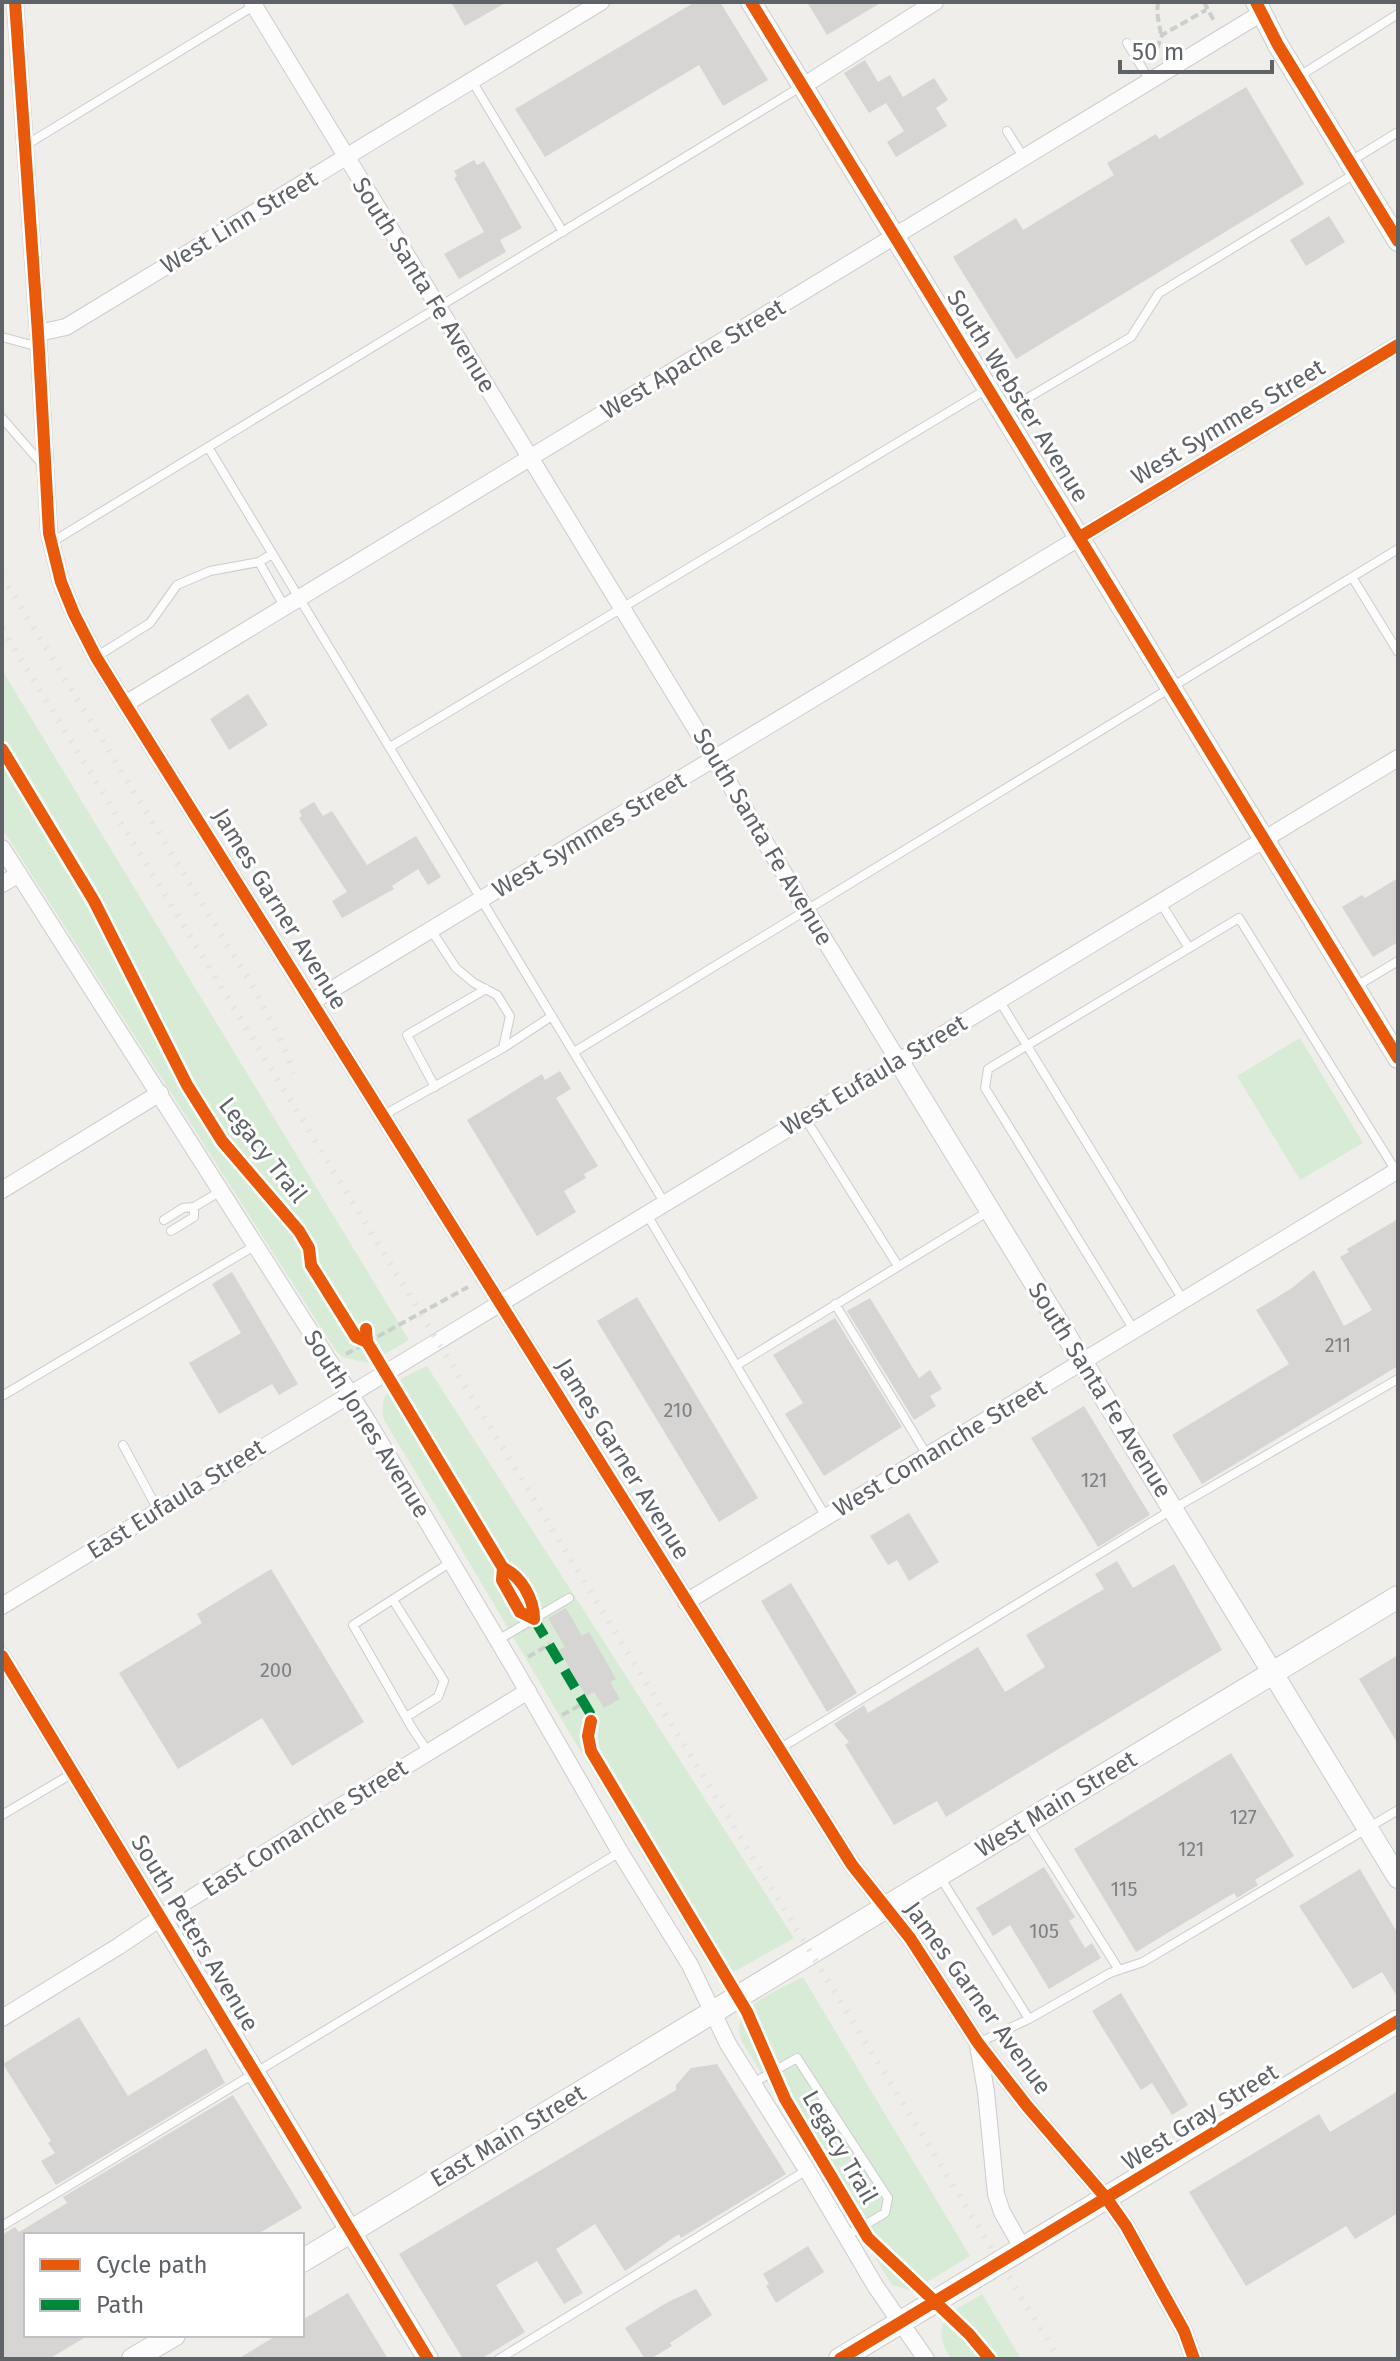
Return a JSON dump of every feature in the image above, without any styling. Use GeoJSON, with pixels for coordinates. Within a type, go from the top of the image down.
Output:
{"type":"FeatureCollection","features":[{"type":"Feature","properties":{"kind":"main road","name":"West Main Street"},"geometry":{"type":"LineString","coordinates":[[713,2011],[1398,1597]]}},
{"type":"Feature","properties":{"kind":"main road","name":"East Main Street"},"geometry":{"type":"LineString","coordinates":[[304,2260],[713,2011]]}},
{"type":"Feature","properties":{"kind":"main road","name":"West Gray Street"},"geometry":{"type":"LineString","coordinates":[[840,2359],[1398,2021]]}},
{"type":"Feature","properties":{"kind":"main road"},"geometry":{"type":"LineString","coordinates":[[133,2359],[171,2337]]}},
{"type":"Feature","properties":{"kind":"street","name":"James Garner Avenue"},"geometry":{"type":"LineString","coordinates":[[15,2],[52,549],[70,604],[96,657],[852,1865],[910,1938],[978,2043],[1126,2226],[1176,2317],[1194,2359]]}},
{"type":"Feature","properties":{"kind":"street","name":"West Linn Street"},"geometry":{"type":"LineString","coordinates":[[38,340],[66,327],[601,2]]}},
{"type":"Feature","properties":{"kind":"street","name":"South Webster Avenue"},"geometry":{"type":"LineString","coordinates":[[751,2],[1398,1058]]}},
{"type":"Feature","properties":{"kind":"street"},"geometry":{"type":"LineString","coordinates":[[803,86],[935,2]]}},
{"type":"Feature","properties":{"kind":"street","name":"South Santa Fe Avenue"},"geometry":{"type":"LineString","coordinates":[[255,3],[345,157],[1398,1878]]}},
{"type":"Feature","properties":{"kind":"street"},"geometry":{"type":"LineString","coordinates":[[1258,8],[1398,241]]}},
{"type":"Feature","properties":{"kind":"street","name":"West Apache Street"},"geometry":{"type":"LineString","coordinates":[[125,704],[895,238],[1025,158],[1146,75],[1258,8]]}},
{"type":"Feature","properties":{"kind":"street","name":"West Symmes Street"},"geometry":{"type":"LineString","coordinates":[[313,1001],[1398,345]]}},
{"type":"Feature","properties":{"kind":"street","name":"West Eufaula Street"},"geometry":{"type":"LineString","coordinates":[[349,1393],[1398,758]]}},
{"type":"Feature","properties":{"kind":"street","name":"South Jones Avenue"},"geometry":{"type":"LineString","coordinates":[[2,848],[349,1393],[690,1965],[728,2044],[876,2287],[926,2359]]}},
{"type":"Feature","properties":{"kind":"street"},"geometry":{"type":"LineString","coordinates":[[2,884],[19,874]]}},
{"type":"Feature","properties":{"kind":"street"},"geometry":{"type":"LineString","coordinates":[[2,1190],[160,1093]]}},
{"type":"Feature","properties":{"kind":"street","name":"West Comanche Street"},"geometry":{"type":"LineString","coordinates":[[686,1602],[1397,1170]]}},
{"type":"Feature","properties":{"kind":"street","name":"East Eufaula Street"},"geometry":{"type":"LineString","coordinates":[[2,1606],[349,1393]]}},
{"type":"Feature","properties":{"kind":"street","name":"South Peters Avenue"},"geometry":{"type":"LineString","coordinates":[[2,1656],[253,2075],[428,2359]]}},
{"type":"Feature","properties":{"kind":"street","name":"East Comanche Street"},"geometry":{"type":"LineString","coordinates":[[2,2018],[528,1691]]}},
{"type":"Feature","properties":{"kind":"street","name":"James Garner Avenue"},"geometry":{"type":"LineString","coordinates":[[978,2043],[996,2194],[1002,2212],[1023,2249]]}},
{"type":"Feature","properties":{"kind":"lane"},"geometry":{"type":"LineString","coordinates":[[25,145],[255,3]]}},
{"type":"Feature","properties":{"kind":"lane"},"geometry":{"type":"LineString","coordinates":[[1298,77],[1398,14]]}},
{"type":"Feature","properties":{"kind":"lane"},"geometry":{"type":"LineString","coordinates":[[1127,43],[1146,75]]}},
{"type":"Feature","properties":{"kind":"lane"},"geometry":{"type":"LineString","coordinates":[[472,80],[563,232]]}},
{"type":"Feature","properties":{"kind":"lane"},"geometry":{"type":"LineString","coordinates":[[52,549],[208,447],[803,86]]}},
{"type":"Feature","properties":{"kind":"lane"},"geometry":{"type":"LineString","coordinates":[[1007,131],[1025,158]]}},
{"type":"Feature","properties":{"kind":"lane"},"geometry":{"type":"LineString","coordinates":[[1003,413],[1131,337],[1159,293],[1353,168],[1398,132]]}},
{"type":"Feature","properties":{"kind":"lane"},"geometry":{"type":"LineString","coordinates":[[2,337],[38,340]]}},
{"type":"Feature","properties":{"kind":"lane"},"geometry":{"type":"LineString","coordinates":[[390,747],[988,388]]}},
{"type":"Feature","properties":{"kind":"lane"},"geometry":{"type":"LineString","coordinates":[[2,418],[45,468]]}},
{"type":"Feature","properties":{"kind":"lane"},"geometry":{"type":"LineString","coordinates":[[208,447],[272,554],[291,602]]}},
{"type":"Feature","properties":{"kind":"lane"},"geometry":{"type":"LineString","coordinates":[[574,1052],[1398,549]]}},
{"type":"Feature","properties":{"kind":"lane"},"geometry":{"type":"LineString","coordinates":[[96,657],[150,623],[177,585],[221,569],[259,562],[272,554]]}},
{"type":"Feature","properties":{"kind":"lane"},"geometry":{"type":"LineString","coordinates":[[259,562],[291,602],[390,747],[664,1202]]}},
{"type":"Feature","properties":{"kind":"lane"},"geometry":{"type":"LineString","coordinates":[[1352,577],[1398,652]]}},
{"type":"Feature","properties":{"kind":"lane"},"geometry":{"type":"LineString","coordinates":[[1160,902],[1189,948]]}},
{"type":"Feature","properties":{"kind":"lane"},"geometry":{"type":"LineString","coordinates":[[1134,1330],[985,1088],[988,1069],[1239,918],[1397,1170]]}},
{"type":"Feature","properties":{"kind":"lane"},"geometry":{"type":"LineString","coordinates":[[431,930],[456,968],[497,995],[510,1016],[503,1048]]}},
{"type":"Feature","properties":{"kind":"lane"},"geometry":{"type":"LineString","coordinates":[[1355,987],[1398,961]]}},
{"type":"Feature","properties":{"kind":"lane"},"geometry":{"type":"LineString","coordinates":[[435,1087],[407,1035],[486,989]]}},
{"type":"Feature","properties":{"kind":"lane"},"geometry":{"type":"LineString","coordinates":[[998,999],[1183,1300]]}},
{"type":"Feature","properties":{"kind":"lane"},"geometry":{"type":"LineString","coordinates":[[382,1116],[503,1048],[552,1016]]}},
{"type":"Feature","properties":{"kind":"lane"},"geometry":{"type":"LineString","coordinates":[[804,1117],[898,1266]]}},
{"type":"Feature","properties":{"kind":"lane"},"geometry":{"type":"LineString","coordinates":[[164,1220],[222,1190]]}},
{"type":"Feature","properties":{"kind":"lane"},"geometry":{"type":"LineString","coordinates":[[171,1231],[194,1217],[194,1207]]}},
{"type":"Feature","properties":{"kind":"lane"},"geometry":{"type":"LineString","coordinates":[[737,1365],[990,1211]]}},
{"type":"Feature","properties":{"kind":"lane"},"geometry":{"type":"LineString","coordinates":[[646,1213],[826,1517]]}},
{"type":"Feature","properties":{"kind":"lane"},"geometry":{"type":"LineString","coordinates":[[2,1396],[256,1245]]}},
{"type":"Feature","properties":{"kind":"lane"},"geometry":{"type":"LineString","coordinates":[[835,1304],[927,1456]]}},
{"type":"Feature","properties":{"kind":"lane"},"geometry":{"type":"LineString","coordinates":[[779,1749],[1173,1509],[1398,1379]]}},
{"type":"Feature","properties":{"kind":"lane"},"geometry":{"type":"LineString","coordinates":[[123,1445],[158,1510]]}},
{"type":"Feature","properties":{"kind":"lane"},"geometry":{"type":"LineString","coordinates":[[428,1752],[353,1625],[452,1562]]}},
{"type":"Feature","properties":{"kind":"lane"},"geometry":{"type":"LineString","coordinates":[[498,1640],[569,1598]]}},
{"type":"Feature","properties":{"kind":"lane"},"geometry":{"type":"LineString","coordinates":[[393,1600],[444,1681],[438,1697],[406,1717]]}},
{"type":"Feature","properties":{"kind":"lane"},"geometry":{"type":"LineString","coordinates":[[2,1815],[73,1773]]}},
{"type":"Feature","properties":{"kind":"lane"},"geometry":{"type":"LineString","coordinates":[[978,2043],[1119,1970],[1143,1962],[1398,1810]]}},
{"type":"Feature","properties":{"kind":"lane"},"geometry":{"type":"LineString","coordinates":[[1026,1822],[1119,1970]]}},
{"type":"Feature","properties":{"kind":"lane"},"geometry":{"type":"LineString","coordinates":[[2,2226],[620,1852]]}},
{"type":"Feature","properties":{"kind":"lane"},"geometry":{"type":"LineString","coordinates":[[938,1875],[1029,2019]]}},
{"type":"Feature","properties":{"kind":"lane"},"geometry":{"type":"LineString","coordinates":[[753,2083],[797,2058],[888,2198],[885,2213],[846,2236]]}},
{"type":"Feature","properties":{"kind":"lane"},"geometry":{"type":"LineString","coordinates":[[499,2359],[807,2170]]}},
{"type":"Feature","properties":{"kind":"path"},"geometry":{"type":"LineString","coordinates":[[1146,75],[1162,35],[1158,2]]}},
{"type":"Feature","properties":{"kind":"path"},"geometry":{"type":"LineString","coordinates":[[1162,35],[1206,10]]}},
{"type":"Feature","properties":{"kind":"path"},"geometry":{"type":"LineString","coordinates":[[344,1355],[363,1336],[471,1285]]}},
{"type":"Feature","properties":{"kind":"path"},"geometry":{"type":"LineString","coordinates":[[363,1336],[384,1372]]}},
{"type":"Feature","properties":{"kind":"path"},"geometry":{"type":"LineString","coordinates":[[528,1657],[550,1644]]}},
{"type":"Feature","properties":{"kind":"path"},"geometry":{"type":"LineString","coordinates":[[560,1717],[584,1703]]}},
{"type":"Feature","properties":{"kind":"green space"},"geometry":{"type":"Polygon","coordinates":[[[2,670],[409,1340],[369,1363],[342,1357],[334,1348],[2,828],[2,670]]]}},
{"type":"Feature","properties":{"kind":"green space"},"geometry":{"type":"Polygon","coordinates":[[[1300,1038],[1363,1143],[1300,1180],[1237,1076],[1300,1038]]]}},
{"type":"Feature","properties":{"kind":"green space"},"geometry":{"type":"Polygon","coordinates":[[[427,1366],[794,1938],[732,1973],[716,1974],[706,1962],[384,1420],[384,1399],[388,1391],[400,1380],[427,1366]]]}},
{"type":"Feature","properties":{"kind":"green space"},"geometry":{"type":"Polygon","coordinates":[[[803,1977],[970,2256],[912,2291],[892,2285],[742,2042],[739,2030],[744,2014],[767,1996],[803,1977]]]}},
{"type":"Feature","properties":{"kind":"green space"},"geometry":{"type":"Polygon","coordinates":[[[982,2294],[1021,2359],[951,2359],[944,2346],[942,2326],[953,2312],[982,2294]]]}},
{"type":"Feature","properties":{"kind":"building"},"geometry":{"type":"Polygon","coordinates":[[[451,2],[507,2],[465,26],[451,2]]]}},
{"type":"Feature","properties":{"kind":"building"},"geometry":{"type":"Polygon","coordinates":[[[695,2],[720,2],[768,80],[723,106],[699,65],[545,157],[515,109],[695,2]]]}},
{"type":"Feature","properties":{"kind":"building"},"geometry":{"type":"Polygon","coordinates":[[[807,2],[882,2],[827,35],[807,2]]]}},
{"type":"Feature","properties":{"kind":"building"},"geometry":{"type":"Polygon","coordinates":[[[865,60],[878,82],[890,75],[903,97],[934,78],[948,100],[936,108],[947,126],[896,157],[887,142],[904,131],[886,103],[869,113],[844,73],[865,60]]]}},
{"type":"Feature","properties":{"kind":"building"},"geometry":{"type":"Polygon","coordinates":[[[1246,87],[1304,184],[1016,359],[953,257],[1016,218],[1023,230],[1114,175],[1107,163],[1156,134],[1159,139],[1246,87]]]}},
{"type":"Feature","properties":{"kind":"building"},"geometry":{"type":"Polygon","coordinates":[[[474,160],[477,165],[484,161],[522,228],[500,240],[506,252],[459,279],[444,254],[484,232],[454,178],[457,176],[454,171],[474,160]]]}},
{"type":"Feature","properties":{"kind":"building"},"geometry":{"type":"Polygon","coordinates":[[[1329,216],[1345,242],[1306,266],[1290,240],[1329,216]]]}},
{"type":"Feature","properties":{"kind":"building"},"geometry":{"type":"Polygon","coordinates":[[[248,694],[268,725],[229,750],[210,719],[248,694]]]}},
{"type":"Feature","properties":{"kind":"building"},"geometry":{"type":"Polygon","coordinates":[[[314,802],[323,816],[332,811],[367,865],[416,836],[441,877],[428,885],[418,869],[392,886],[394,889],[342,918],[332,901],[347,892],[299,818],[302,816],[299,811],[314,802]]]}},
{"type":"Feature","properties":{"kind":"building"},"geometry":{"type":"Polygon","coordinates":[[[1398,878],[1398,942],[1373,957],[1342,907],[1362,895],[1365,898],[1398,878]]]}},
{"type":"Feature","properties":{"kind":"building"},"geometry":{"type":"Polygon","coordinates":[[[560,1071],[571,1089],[556,1098],[598,1166],[584,1174],[586,1178],[564,1191],[576,1212],[537,1236],[467,1120],[542,1074],[545,1080],[560,1071]]]}},
{"type":"Feature","properties":{"kind":"building"},"geometry":{"type":"Polygon","coordinates":[[[1398,1219],[1398,1366],[1202,1484],[1172,1435],[1289,1364],[1256,1310],[1314,1270],[1344,1326],[1372,1310],[1340,1257],[1349,1252],[1347,1249],[1398,1219]]]}},
{"type":"Feature","properties":{"kind":"building"},"geometry":{"type":"Polygon","coordinates":[[[232,1272],[298,1384],[279,1395],[272,1384],[219,1414],[189,1363],[241,1333],[212,1284],[232,1272]]]}},
{"type":"Feature","properties":{"kind":"building"},"geometry":{"type":"Polygon","coordinates":[[[637,1297],[758,1498],[719,1522],[597,1321],[637,1297]]]}},
{"type":"Feature","properties":{"kind":"building"},"geometry":{"type":"Polygon","coordinates":[[[870,1298],[919,1378],[930,1370],[942,1389],[930,1396],[936,1406],[914,1420],[847,1311],[870,1298]]]}},
{"type":"Feature","properties":{"kind":"building"},"geometry":{"type":"Polygon","coordinates":[[[835,1318],[902,1427],[824,1476],[785,1414],[803,1403],[773,1355],[835,1318]]]}},
{"type":"Feature","properties":{"kind":"building"},"geometry":{"type":"Polygon","coordinates":[[[1084,1406],[1150,1515],[1098,1547],[1031,1438],[1084,1406]]]}},
{"type":"Feature","properties":{"kind":"building"},"geometry":{"type":"Polygon","coordinates":[[[909,1513],[939,1562],[909,1581],[897,1560],[888,1565],[870,1536],[909,1513]]]}},
{"type":"Feature","properties":{"kind":"building"},"geometry":{"type":"Polygon","coordinates":[[[1117,1561],[1133,1588],[1174,1564],[1222,1650],[946,1817],[937,1801],[894,1825],[845,1745],[849,1742],[834,1724],[864,1705],[868,1713],[978,1647],[1005,1692],[1045,1667],[1026,1635],[1104,1589],[1095,1574],[1117,1561]]]}},
{"type":"Feature","properties":{"kind":"building"},"geometry":{"type":"Polygon","coordinates":[[[271,1569],[364,1722],[292,1766],[262,1718],[178,1769],[119,1673],[202,1623],[197,1614],[271,1569]]]}},
{"type":"Feature","properties":{"kind":"building"},"geometry":{"type":"Polygon","coordinates":[[[791,1583],[857,1693],[827,1712],[761,1601],[791,1583]]]}},
{"type":"Feature","properties":{"kind":"building"},"geometry":{"type":"Polygon","coordinates":[[[566,1608],[582,1636],[589,1632],[616,1679],[610,1682],[620,1699],[604,1708],[594,1692],[586,1696],[559,1650],[565,1647],[548,1618],[566,1608]]]}},
{"type":"Feature","properties":{"kind":"building"},"geometry":{"type":"Polygon","coordinates":[[[1398,1655],[1398,1744],[1359,1679],[1398,1655]]]}},
{"type":"Feature","properties":{"kind":"building"},"geometry":{"type":"Polygon","coordinates":[[[1231,1753],[1294,1856],[1255,1880],[1258,1885],[1237,1898],[1234,1893],[1136,1952],[1074,1849],[1231,1753]]]}},
{"type":"Feature","properties":{"kind":"building"},"geometry":{"type":"Polygon","coordinates":[[[1044,1867],[1075,1917],[1069,1921],[1085,1948],[1092,1943],[1101,1958],[1049,1989],[1010,1925],[993,1936],[976,1908],[1044,1867]]]}},
{"type":"Feature","properties":{"kind":"building"},"geometry":{"type":"Polygon","coordinates":[[[1360,1869],[1398,1934],[1398,1998],[1382,1972],[1353,1989],[1299,1906],[1360,1869]]]}},
{"type":"Feature","properties":{"kind":"building"},"geometry":{"type":"Polygon","coordinates":[[[1121,1993],[1188,2105],[1172,2115],[1152,2083],[1141,2090],[1092,2011],[1121,1993]]]}},
{"type":"Feature","properties":{"kind":"building"},"geometry":{"type":"Polygon","coordinates":[[[79,2017],[128,2096],[206,2048],[225,2083],[56,2185],[41,2161],[55,2153],[48,2143],[51,2141],[3,2064],[79,2017]]]}},
{"type":"Feature","properties":{"kind":"building"},"geometry":{"type":"Polygon","coordinates":[[[717,2064],[786,2174],[681,2238],[679,2234],[625,2271],[595,2224],[556,2249],[583,2293],[564,2304],[537,2261],[496,2285],[525,2332],[481,2359],[463,2359],[399,2254],[676,2090],[676,2085],[691,2068],[717,2064]]]}},
{"type":"Feature","properties":{"kind":"building"},"geometry":{"type":"Polygon","coordinates":[[[1398,2091],[1398,2213],[1355,2239],[1346,2226],[1246,2286],[1189,2192],[1319,2114],[1330,2132],[1398,2091]]]}},
{"type":"Feature","properties":{"kind":"building"},"geometry":{"type":"Polygon","coordinates":[[[233,2095],[302,2208],[259,2233],[24,2233],[24,2337],[86,2337],[49,2359],[2,2359],[2,2235],[15,2227],[19,2232],[67,2203],[63,2197],[233,2095]]]}},
{"type":"Feature","properties":{"kind":"building"},"geometry":{"type":"Polygon","coordinates":[[[808,2246],[824,2272],[776,2303],[763,2274],[808,2246]]]}},
{"type":"Feature","properties":{"kind":"building"},"geometry":{"type":"Polygon","coordinates":[[[696,2289],[712,2315],[670,2343],[672,2346],[645,2359],[625,2328],[696,2289]]]}},
{"type":"Feature","properties":{"kind":"building"},"geometry":{"type":"Polygon","coordinates":[[[348,2293],[388,2359],[238,2359],[274,2337],[304,2337],[304,2319],[348,2293]]]}},
{"type":"Feature","properties":{"kind":"railway"},"geometry":{"type":"LineString","coordinates":[[2,576],[250,982],[280,1038],[294,1073]]}},
{"type":"Feature","properties":{"kind":"railway"},"geometry":{"type":"LineString","coordinates":[[2,628],[1059,2359]]}},
{"type":"Feature","properties":{"kind":"marked path"},"geometry":{"type":"LineString","coordinates":[[534,1619],[590,1713],[591,1721]]}},
{"type":"Feature","properties":{"kind":"cycle path"},"geometry":{"type":"LineString","coordinates":[[15,2],[49,533],[61,582],[74,614],[125,704],[852,1865],[910,1938],[978,2043],[1126,2226],[1184,2331],[1194,2359]]}},
{"type":"Feature","properties":{"kind":"cycle path"},"geometry":{"type":"LineString","coordinates":[[751,2],[1398,1058]]}},
{"type":"Feature","properties":{"kind":"cycle path"},"geometry":{"type":"LineString","coordinates":[[1256,2],[1278,45],[1398,241]]}},
{"type":"Feature","properties":{"kind":"cycle path"},"geometry":{"type":"LineString","coordinates":[[1080,537],[1398,345]]}},
{"type":"Feature","properties":{"kind":"cycle path","name":"Legacy Trail"},"geometry":{"type":"LineString","coordinates":[[2,749],[94,901],[187,1085],[222,1141],[299,1231],[309,1248],[311,1265],[356,1337],[367,1342]]}},
{"type":"Feature","properties":{"kind":"cycle path"},"geometry":{"type":"LineString","coordinates":[[366,1329],[367,1342],[503,1568],[525,1589],[534,1619],[520,1612],[502,1580],[503,1568]]}},
{"type":"Feature","properties":{"kind":"cycle path"},"geometry":{"type":"LineString","coordinates":[[2,1656],[428,2359]]}},
{"type":"Feature","properties":{"kind":"cycle path","name":"Legacy Trail"},"geometry":{"type":"LineString","coordinates":[[591,1721],[588,1736],[591,1751],[747,2012],[785,2099],[868,2238],[969,2334],[990,2359]]}},
{"type":"Feature","properties":{"kind":"cycle path"},"geometry":{"type":"LineString","coordinates":[[840,2359],[1398,2021]]}}]}
